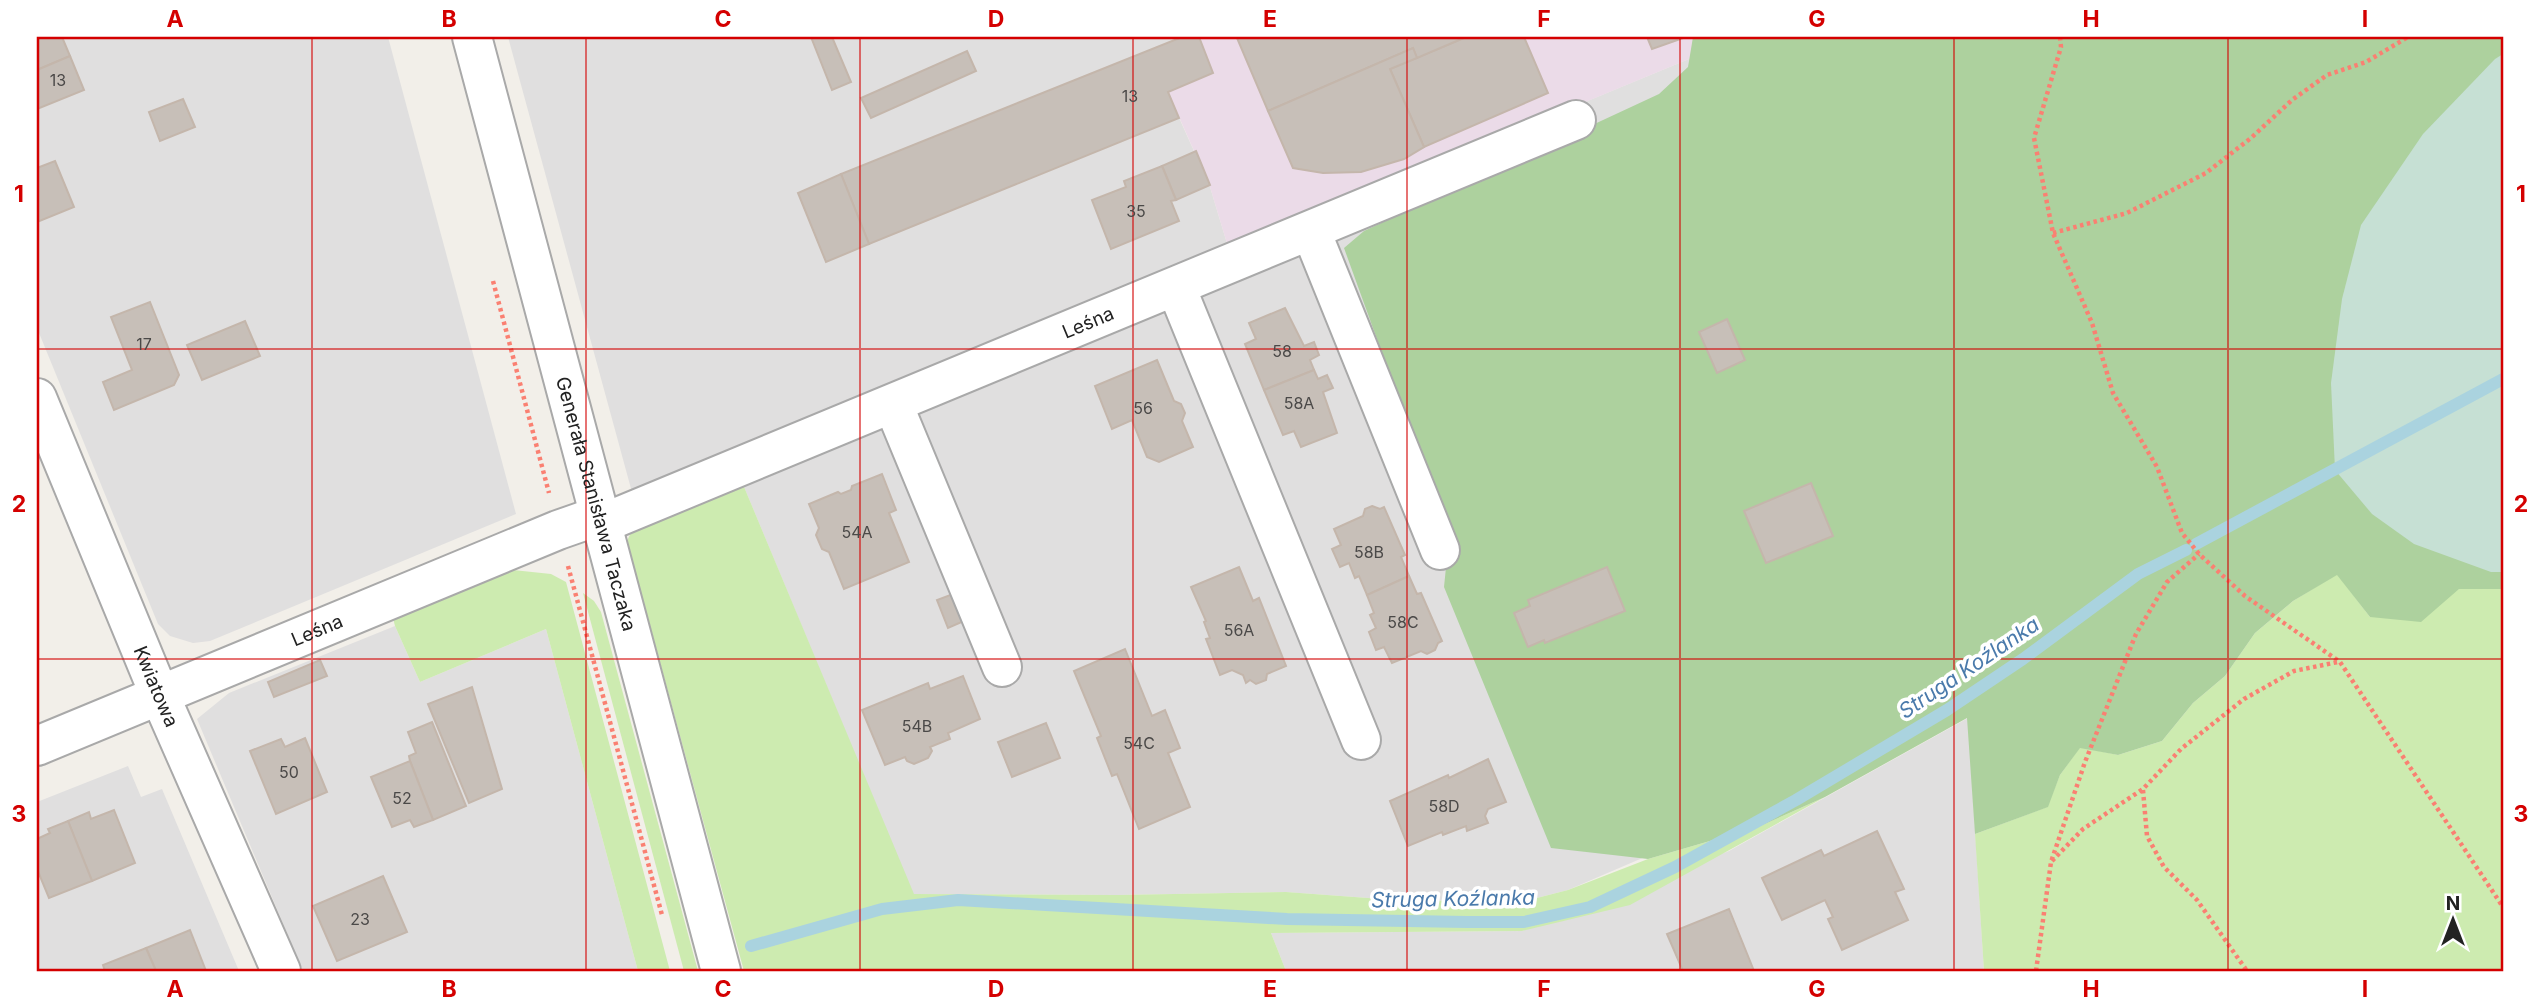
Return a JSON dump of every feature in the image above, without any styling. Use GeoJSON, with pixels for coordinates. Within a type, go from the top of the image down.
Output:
{"type":"FeatureCollection","features":[{"type":"Feature","properties":{"kind":"street","name":"Generała Stanisława Taczaka"},"geometry":{"type":"LineString","coordinates":[[472,37],[721,971]]}},
{"type":"Feature","properties":{"kind":"street","name":"Leśna"},"geometry":{"type":"LineString","coordinates":[[37,746],[558,530],[600,520],[893,404],[1576,120]]}},
{"type":"Feature","properties":{"kind":"street"},"geometry":{"type":"LineString","coordinates":[[1311,231],[1440,550]]}},
{"type":"Feature","properties":{"kind":"street"},"geometry":{"type":"LineString","coordinates":[[1177,287],[1361,740]]}},
{"type":"Feature","properties":{"kind":"street","name":"Kwiatowa"},"geometry":{"type":"LineString","coordinates":[[37,398],[160,696],[281,971]]}},
{"type":"Feature","properties":{"kind":"street"},"geometry":{"type":"LineString","coordinates":[[893,404],[1002,667]]}},
{"type":"Feature","properties":{"kind":"path"},"geometry":{"type":"LineString","coordinates":[[2060,37],[2061,47],[2034,138],[2053,233],[2092,323],[2113,393],[2157,467],[2182,533],[2199,554],[2245,596],[2340,662],[2503,907]]}},
{"type":"Feature","properties":{"kind":"path"},"geometry":{"type":"LineString","coordinates":[[2053,233],[2127,213],[2206,173],[2251,138],[2292,100],[2327,75],[2366,62],[2408,37]]}},
{"type":"Feature","properties":{"kind":"path"},"geometry":{"type":"LineString","coordinates":[[2036,971],[2051,862],[2085,762],[2136,634],[2167,582],[2199,554]]}},
{"type":"Feature","properties":{"kind":"path"},"geometry":{"type":"LineString","coordinates":[[2051,862],[2083,829],[2143,789],[2181,749],[2244,699],[2294,671],[2340,662]]}},
{"type":"Feature","properties":{"kind":"path"},"geometry":{"type":"LineString","coordinates":[[2143,789],[2147,836],[2164,867],[2197,900],[2247,971]]}},
{"type":"Feature","properties":{"kind":"shaded area"},"geometry":{"type":"Polygon","coordinates":[[[37,37],[388,37],[516,514],[210,641],[193,643],[170,636],[158,624],[37,328],[37,37]]]}},
{"type":"Feature","properties":{"kind":"shaded area"},"geometry":{"type":"Polygon","coordinates":[[[508,37],[1199,37],[1213,73],[1168,93],[1210,187],[1229,250],[633,496],[508,37]]]}},
{"type":"Feature","properties":{"kind":"shaded area"},"geometry":{"type":"Polygon","coordinates":[[[1199,37],[1742,37],[1229,250],[1210,187],[1168,92],[1213,73],[1199,37]]]}},
{"type":"Feature","properties":{"kind":"shaded area"},"geometry":{"type":"Polygon","coordinates":[[[1742,37],[1675,844],[1568,890],[1529,900],[1409,901],[1286,892],[913,894],[742,482],[1198,293],[1597,135],[1585,102],[1742,37]]]}},
{"type":"Feature","properties":{"kind":"shaded area"},"geometry":{"type":"Polygon","coordinates":[[[395,626],[420,682],[546,629],[638,971],[303,971],[197,719],[229,693],[395,626]]]}},
{"type":"Feature","properties":{"kind":"shaded area"},"geometry":{"type":"Polygon","coordinates":[[[1968,718],[1984,971],[1286,971],[1271,933],[1522,931],[1729,851],[1968,718]]]}},
{"type":"Feature","properties":{"kind":"shaded area"},"geometry":{"type":"Polygon","coordinates":[[[128,766],[141,797],[162,789],[239,971],[37,971],[37,802],[128,766]]]}},
{"type":"Feature","properties":{"kind":"green space"},"geometry":{"type":"Polygon","coordinates":[[[1693,37],[2503,37],[2503,589],[2459,589],[2421,622],[2370,617],[2337,575],[2293,601],[2255,633],[2225,676],[2193,703],[2162,741],[2118,755],[2080,748],[2060,775],[2048,807],[1975,834],[1967,718],[1825,797],[1758,827],[1648,859],[1551,848],[1444,587],[1449,538],[1344,248],[1364,231],[1659,94],[1688,67],[1693,37]]]}},
{"type":"Feature","properties":{"kind":"green space"},"geometry":{"type":"Polygon","coordinates":[[[2503,54],[2503,572],[2491,572],[2414,544],[2372,514],[2335,470],[2331,383],[2342,299],[2361,225],[2423,134],[2495,59],[2503,54]]]}},
{"type":"Feature","properties":{"kind":"green space"},"geometry":{"type":"Polygon","coordinates":[[[742,482],[914,894],[1286,892],[1409,901],[1529,900],[1568,890],[1648,859],[1758,827],[1825,797],[1630,905],[1522,931],[1271,933],[1286,971],[744,971],[627,541],[633,528],[742,482]]]}},
{"type":"Feature","properties":{"kind":"green space"},"geometry":{"type":"Polygon","coordinates":[[[513,570],[551,574],[566,582],[670,971],[638,971],[546,629],[420,682],[395,626],[393,618],[491,575],[513,570]]]}},
{"type":"Feature","properties":{"kind":"green space"},"geometry":{"type":"Polygon","coordinates":[[[2337,574],[2370,617],[2459,589],[2503,589],[2503,971],[1984,971],[1975,834],[2047,807],[2060,775],[2080,747],[2118,755],[2162,741],[2193,703],[2225,676],[2255,633],[2293,601],[2337,574]]]}},
{"type":"Feature","properties":{"kind":"green space"},"geometry":{"type":"Polygon","coordinates":[[[583,593],[594,601],[601,612],[698,971],[684,971],[583,593]]]}},
{"type":"Feature","properties":{"kind":"building"},"geometry":{"type":"Polygon","coordinates":[[[37,37],[62,37],[70,56],[37,70],[37,37]]]}},
{"type":"Feature","properties":{"kind":"building"},"geometry":{"type":"Polygon","coordinates":[[[811,37],[832,37],[851,82],[832,90],[811,37]]]}},
{"type":"Feature","properties":{"kind":"building"},"geometry":{"type":"Polygon","coordinates":[[[1182,37],[1199,37],[1213,73],[1168,92],[1179,118],[869,244],[841,174],[1182,37]]]}},
{"type":"Feature","properties":{"kind":"building"},"geometry":{"type":"Polygon","coordinates":[[[1466,37],[1524,37],[1548,93],[1424,147],[1390,69],[1466,37]]]}},
{"type":"Feature","properties":{"kind":"building"},"geometry":{"type":"Polygon","coordinates":[[[1466,37],[1417,58],[1413,48],[1268,111],[1237,38],[1466,37]]]}},
{"type":"Feature","properties":{"kind":"building"},"geometry":{"type":"Polygon","coordinates":[[[1647,37],[1683,37],[1683,38],[1652,49],[1647,37]]]}},
{"type":"Feature","properties":{"kind":"building"},"geometry":{"type":"Polygon","coordinates":[[[1413,48],[1417,58],[1390,69],[1424,147],[1404,159],[1361,172],[1323,173],[1293,168],[1268,111],[1413,48]]]}},
{"type":"Feature","properties":{"kind":"building"},"geometry":{"type":"Polygon","coordinates":[[[967,51],[976,71],[871,118],[861,98],[967,51]]]}},
{"type":"Feature","properties":{"kind":"building"},"geometry":{"type":"Polygon","coordinates":[[[70,56],[84,90],[37,109],[37,70],[70,56]]]}},
{"type":"Feature","properties":{"kind":"building"},"geometry":{"type":"Polygon","coordinates":[[[183,99],[195,127],[160,141],[149,112],[183,99]]]}},
{"type":"Feature","properties":{"kind":"building"},"geometry":{"type":"Polygon","coordinates":[[[1196,151],[1210,185],[1176,200],[1162,166],[1196,151]]]}},
{"type":"Feature","properties":{"kind":"building"},"geometry":{"type":"Polygon","coordinates":[[[55,161],[74,207],[37,222],[37,168],[55,161]]]}},
{"type":"Feature","properties":{"kind":"building"},"geometry":{"type":"Polygon","coordinates":[[[1162,166],[1176,200],[1171,201],[1179,221],[1111,249],[1092,200],[1126,187],[1124,181],[1162,166]]]}},
{"type":"Feature","properties":{"kind":"building"},"geometry":{"type":"Polygon","coordinates":[[[841,174],[869,244],[826,262],[798,193],[841,174]]]}},
{"type":"Feature","properties":{"kind":"building"},"geometry":{"type":"Polygon","coordinates":[[[150,302],[179,375],[174,385],[114,410],[103,382],[132,370],[111,317],[150,302]]]}},
{"type":"Feature","properties":{"kind":"building"},"geometry":{"type":"Polygon","coordinates":[[[1285,308],[1304,346],[1314,342],[1319,355],[1310,360],[1314,370],[1264,390],[1245,344],[1256,339],[1249,323],[1285,308]]]}},
{"type":"Feature","properties":{"kind":"building"},"geometry":{"type":"Polygon","coordinates":[[[1727,319],[1745,360],[1717,373],[1699,332],[1727,319]]]}},
{"type":"Feature","properties":{"kind":"building"},"geometry":{"type":"Polygon","coordinates":[[[245,321],[260,356],[202,380],[187,345],[245,321]]]}},
{"type":"Feature","properties":{"kind":"building"},"geometry":{"type":"Polygon","coordinates":[[[1157,360],[1174,401],[1181,404],[1185,413],[1182,421],[1193,447],[1159,462],[1147,457],[1132,420],[1112,429],[1095,386],[1157,360]]]}},
{"type":"Feature","properties":{"kind":"building"},"geometry":{"type":"Polygon","coordinates":[[[1314,370],[1318,379],[1327,375],[1333,388],[1323,392],[1337,433],[1301,447],[1294,431],[1283,435],[1264,390],[1314,370]]]}},
{"type":"Feature","properties":{"kind":"building"},"geometry":{"type":"Polygon","coordinates":[[[882,474],[896,510],[889,513],[909,562],[844,589],[829,552],[822,549],[816,535],[819,528],[809,504],[838,492],[841,494],[851,490],[852,486],[882,474]]]}},
{"type":"Feature","properties":{"kind":"building"},"geometry":{"type":"Polygon","coordinates":[[[1811,483],[1833,536],[1766,563],[1744,511],[1811,483]]]}},
{"type":"Feature","properties":{"kind":"building"},"geometry":{"type":"Polygon","coordinates":[[[1372,506],[1380,509],[1384,507],[1405,555],[1401,557],[1409,576],[1367,595],[1359,576],[1355,578],[1349,563],[1340,567],[1332,549],[1341,545],[1334,529],[1363,516],[1365,509],[1372,506]]]}},
{"type":"Feature","properties":{"kind":"building"},"geometry":{"type":"Polygon","coordinates":[[[1239,567],[1253,601],[1259,598],[1286,666],[1267,674],[1266,680],[1256,684],[1250,680],[1246,683],[1243,675],[1232,670],[1220,675],[1206,639],[1210,638],[1204,622],[1206,621],[1191,587],[1239,567]]]}},
{"type":"Feature","properties":{"kind":"building"},"geometry":{"type":"Polygon","coordinates":[[[1607,567],[1625,611],[1545,643],[1544,640],[1528,647],[1514,613],[1530,606],[1528,600],[1607,567]]]}},
{"type":"Feature","properties":{"kind":"building"},"geometry":{"type":"Polygon","coordinates":[[[1409,576],[1417,594],[1421,593],[1442,641],[1435,650],[1427,654],[1421,651],[1392,663],[1384,647],[1376,650],[1369,632],[1376,628],[1370,615],[1374,613],[1367,595],[1409,576]]]}},
{"type":"Feature","properties":{"kind":"building"},"geometry":{"type":"Polygon","coordinates":[[[953,594],[964,621],[948,628],[937,600],[953,594]]]}},
{"type":"Feature","properties":{"kind":"building"},"geometry":{"type":"Polygon","coordinates":[[[1125,649],[1152,716],[1165,710],[1180,748],[1168,753],[1190,807],[1139,829],[1117,774],[1112,776],[1097,738],[1101,736],[1074,671],[1125,649]]]}},
{"type":"Feature","properties":{"kind":"building"},"geometry":{"type":"Polygon","coordinates":[[[320,660],[327,676],[274,697],[268,682],[320,660]]]}},
{"type":"Feature","properties":{"kind":"building"},"geometry":{"type":"Polygon","coordinates":[[[963,676],[980,719],[948,733],[950,739],[930,747],[932,751],[928,758],[914,764],[905,757],[885,765],[862,710],[928,683],[930,689],[963,676]]]}},
{"type":"Feature","properties":{"kind":"building"},"geometry":{"type":"Polygon","coordinates":[[[472,687],[502,789],[469,803],[428,704],[472,687]]]}},
{"type":"Feature","properties":{"kind":"building"},"geometry":{"type":"Polygon","coordinates":[[[432,722],[466,806],[433,820],[410,761],[409,756],[416,753],[408,732],[432,722]]]}},
{"type":"Feature","properties":{"kind":"building"},"geometry":{"type":"Polygon","coordinates":[[[1046,723],[1060,758],[1012,777],[998,742],[1046,723]]]}},
{"type":"Feature","properties":{"kind":"building"},"geometry":{"type":"Polygon","coordinates":[[[305,738],[327,792],[276,814],[250,751],[281,739],[285,747],[305,738]]]}},
{"type":"Feature","properties":{"kind":"building"},"geometry":{"type":"Polygon","coordinates":[[[1488,759],[1506,802],[1488,809],[1485,816],[1488,823],[1467,831],[1466,826],[1443,835],[1442,832],[1408,846],[1390,801],[1448,775],[1449,778],[1488,759]]]}},
{"type":"Feature","properties":{"kind":"building"},"geometry":{"type":"Polygon","coordinates":[[[410,761],[433,820],[414,827],[410,820],[392,827],[371,777],[410,761]]]}},
{"type":"Feature","properties":{"kind":"building"},"geometry":{"type":"Polygon","coordinates":[[[114,810],[135,863],[92,881],[68,821],[89,812],[91,819],[114,810]]]}},
{"type":"Feature","properties":{"kind":"building"},"geometry":{"type":"Polygon","coordinates":[[[68,821],[92,881],[49,898],[37,869],[37,839],[50,833],[48,829],[68,821]]]}},
{"type":"Feature","properties":{"kind":"building"},"geometry":{"type":"Polygon","coordinates":[[[1877,831],[1904,889],[1895,892],[1908,920],[1842,950],[1828,919],[1833,917],[1825,900],[1782,920],[1762,878],[1821,850],[1824,856],[1877,831]]]}},
{"type":"Feature","properties":{"kind":"building"},"geometry":{"type":"Polygon","coordinates":[[[383,876],[407,932],[337,961],[313,906],[383,876]]]}},
{"type":"Feature","properties":{"kind":"building"},"geometry":{"type":"Polygon","coordinates":[[[1729,909],[1754,971],[1683,971],[1667,934],[1729,909]]]}},
{"type":"Feature","properties":{"kind":"building"},"geometry":{"type":"Polygon","coordinates":[[[190,930],[206,971],[156,971],[146,948],[190,930]]]}},
{"type":"Feature","properties":{"kind":"building"},"geometry":{"type":"Polygon","coordinates":[[[146,948],[156,971],[105,971],[103,965],[146,948]]]}},
{"type":"Feature","properties":{"kind":"waterway","name":"Struga Koźlanka"},"geometry":{"type":"LineString","coordinates":[[2196,544],[2503,379]]}},
{"type":"Feature","properties":{"kind":"waterway","name":"Struga Koźlanka"},"geometry":{"type":"LineString","coordinates":[[751,946],[882,909],[958,900],[1287,919],[1467,922],[1524,922],[1590,907],[1675,867],[1796,800],[1947,710],[2023,659],[2138,574],[2186,550]]}}]}
